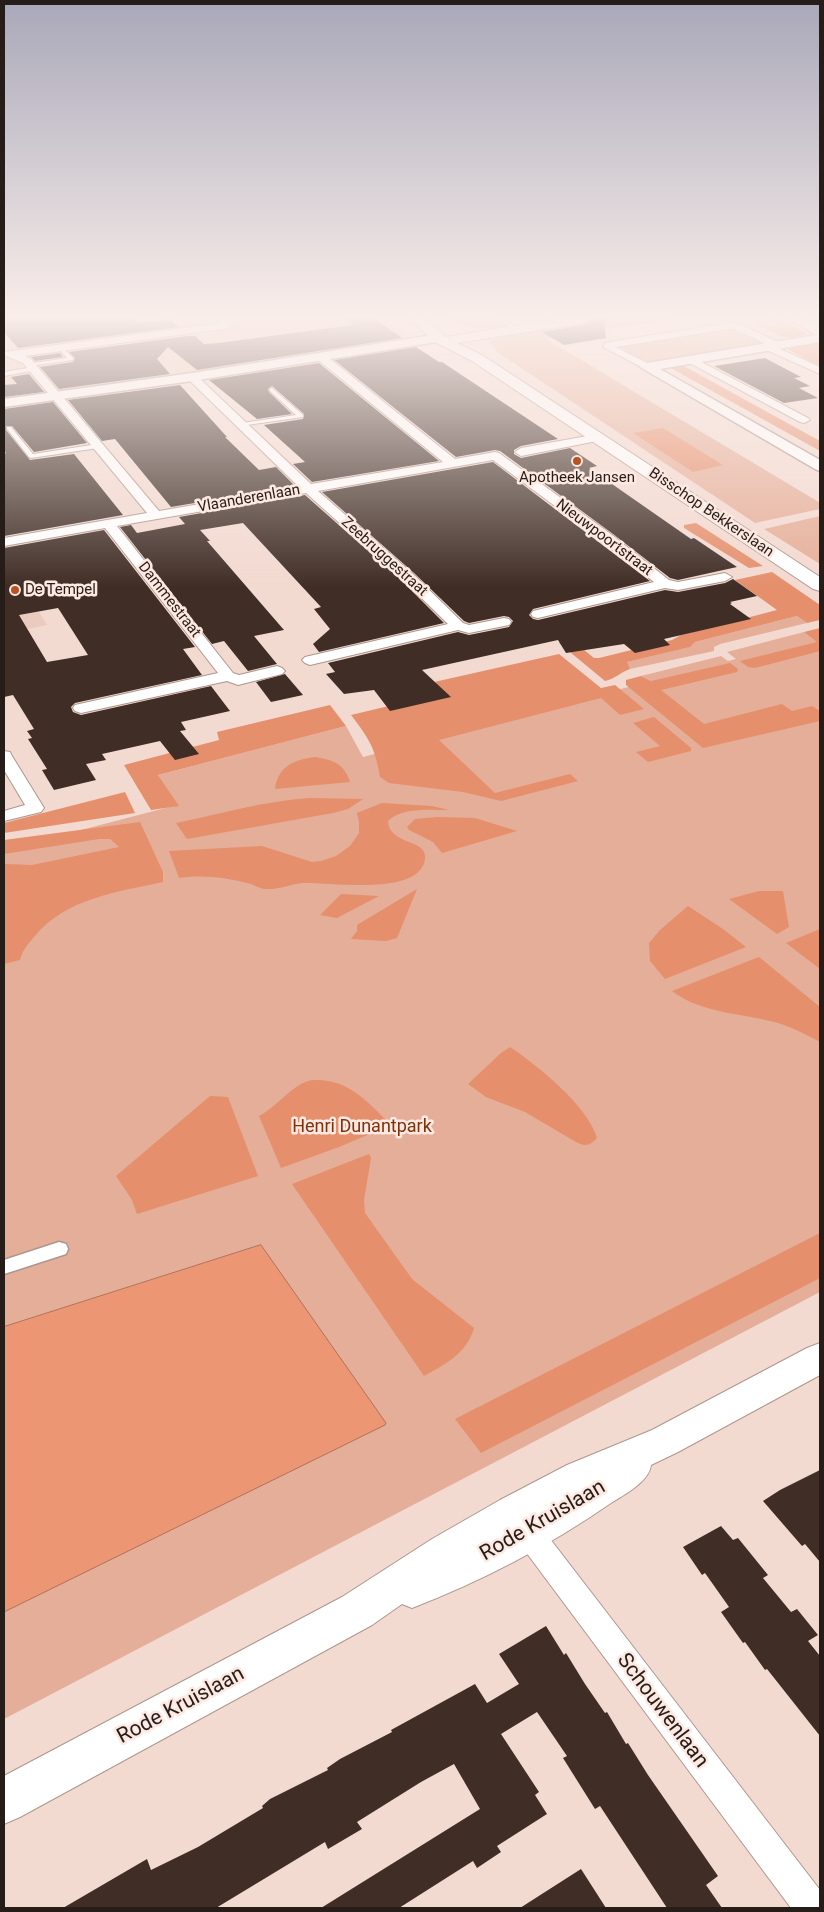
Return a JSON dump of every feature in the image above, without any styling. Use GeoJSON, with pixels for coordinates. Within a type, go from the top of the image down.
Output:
{"type":"FeatureCollection","features":[{"type":"Feature","properties":{"kind":"main road","name":"Bisschop Bekkerslaan"},"geometry":{"type":"LineString","coordinates":[[553,408],[820,585]]}},
{"type":"Feature","properties":{"kind":"main road","name":"Rode Kruislaan"},"geometry":{"type":"LineString","coordinates":[[4,1801],[357,1610],[457,1571],[521,1523],[596,1493],[665,1441],[820,1358]]}},
{"type":"Feature","properties":{"kind":"street"},"geometry":{"type":"LineString","coordinates":[[68,408],[156,515]]}},
{"type":"Feature","properties":{"kind":"street","name":"Zeebruggestraat"},"geometry":{"type":"LineString","coordinates":[[225,408],[309,489],[408,577],[458,626]]}},
{"type":"Feature","properties":{"kind":"street"},"geometry":{"type":"LineString","coordinates":[[384,408],[453,464]]}},
{"type":"Feature","properties":{"kind":"street"},"geometry":{"type":"LineString","coordinates":[[719,408],[820,466]]}},
{"type":"Feature","properties":{"kind":"street"},"geometry":{"type":"LineString","coordinates":[[782,408],[804,420]]}},
{"type":"Feature","properties":{"kind":"street"},"geometry":{"type":"LineString","coordinates":[[521,452],[598,438]]}},
{"type":"Feature","properties":{"kind":"street","name":"Vlaanderenlaan"},"geometry":{"type":"LineString","coordinates":[[4,542],[495,456]]}},
{"type":"Feature","properties":{"kind":"street","name":"Nieuwpoortstraat"},"geometry":{"type":"LineString","coordinates":[[495,456],[607,538],[665,584]]}},
{"type":"Feature","properties":{"kind":"street","name":"Dammestraat"},"geometry":{"type":"LineString","coordinates":[[109,524],[228,676]]}},
{"type":"Feature","properties":{"kind":"street","name":"Nieuwpoortstraat"},"geometry":{"type":"LineString","coordinates":[[538,614],[665,584],[678,586],[725,577]]}},
{"type":"Feature","properties":{"kind":"street"},"geometry":{"type":"LineString","coordinates":[[310,660],[458,626],[469,630],[504,622]]}},
{"type":"Feature","properties":{"kind":"street"},"geometry":{"type":"LineString","coordinates":[[80,708],[228,676],[238,680],[277,671]]}},
{"type":"Feature","properties":{"kind":"street"},"geometry":{"type":"LineString","coordinates":[[4,756],[36,808],[4,816]]}},
{"type":"Feature","properties":{"kind":"street"},"geometry":{"type":"LineString","coordinates":[[4,1267],[59,1249]]}},
{"type":"Feature","properties":{"kind":"street","name":"Schouwenlaan"},"geometry":{"type":"LineString","coordinates":[[521,1523],[812,1908]]}},
{"type":"Feature","properties":{"kind":"lane"},"geometry":{"type":"LineString","coordinates":[[242,424],[301,416],[292,408]]}},
{"type":"Feature","properties":{"kind":"lane"},"geometry":{"type":"LineString","coordinates":[[9,428],[31,456],[98,446]]}},
{"type":"Feature","properties":{"kind":"shaded area","name":"De Tempel"},"geometry":{"type":"Polygon","coordinates":[[[4,555],[47,625],[4,634],[4,555]]]}},
{"type":"Feature","properties":{"kind":"shaded area"},"geometry":{"type":"Polygon","coordinates":[[[261,1245],[386,1423],[385,1425],[4,1612],[4,1327],[261,1245]]]}},
{"type":"Feature","properties":{"kind":"green space"},"geometry":{"type":"Polygon","coordinates":[[[582,408],[662,408],[820,503],[820,509],[755,523],[582,408]]]}},
{"type":"Feature","properties":{"kind":"green space"},"geometry":{"type":"Polygon","coordinates":[[[743,408],[760,408],[820,441],[820,451],[743,408]]]}},
{"type":"Feature","properties":{"kind":"green space"},"geometry":{"type":"Polygon","coordinates":[[[663,428],[723,465],[693,472],[633,433],[663,428]]]}},
{"type":"Feature","properties":{"kind":"green space"},"geometry":{"type":"Polygon","coordinates":[[[820,516],[820,564],[764,529],[820,516]]]}},
{"type":"Feature","properties":{"kind":"green space"},"geometry":{"type":"Polygon","coordinates":[[[696,523],[763,566],[749,568],[684,528],[684,525],[696,523]]]}},
{"type":"Feature","properties":{"kind":"green space"},"geometry":{"type":"Polygon","coordinates":[[[772,572],[820,605],[820,620],[807,623],[797,616],[695,642],[690,647],[627,662],[630,669],[605,681],[559,643],[572,640],[594,658],[599,658],[672,640],[681,635],[777,610],[735,580],[772,572]]]}},
{"type":"Feature","properties":{"kind":"green space"},"geometry":{"type":"Polygon","coordinates":[[[797,616],[807,623],[720,644],[714,647],[714,651],[630,669],[626,662],[689,647],[695,642],[797,616]]]}},
{"type":"Feature","properties":{"kind":"green space"},"geometry":{"type":"Polygon","coordinates":[[[820,628],[820,651],[755,668],[748,667],[740,661],[817,642],[804,632],[820,628]]]}},
{"type":"Feature","properties":{"kind":"green space","name":"Henri Dunantpark"},"geometry":{"type":"Polygon","coordinates":[[[804,632],[814,639],[820,638],[820,1292],[4,1719],[4,850],[177,805],[158,775],[346,726],[363,757],[651,681],[641,676],[721,656],[728,661],[736,659],[727,652],[804,632]]]}},
{"type":"Feature","properties":{"kind":"green space"},"geometry":{"type":"Polygon","coordinates":[[[559,654],[601,688],[615,685],[644,709],[620,715],[601,698],[439,740],[495,793],[570,774],[578,781],[501,801],[463,792],[389,783],[380,777],[376,758],[370,744],[351,715],[443,693],[434,682],[559,654]]]}},
{"type":"Feature","properties":{"kind":"green space"},"geometry":{"type":"Polygon","coordinates":[[[730,663],[738,669],[737,672],[661,690],[704,724],[782,704],[792,711],[812,706],[820,711],[820,721],[703,748],[626,685],[626,680],[641,676],[651,681],[730,663]]]}},
{"type":"Feature","properties":{"kind":"green space"},"geometry":{"type":"Polygon","coordinates":[[[330,705],[346,726],[158,775],[179,806],[151,810],[124,765],[219,740],[217,732],[330,705]]]}},
{"type":"Feature","properties":{"kind":"green space"},"geometry":{"type":"Polygon","coordinates":[[[654,717],[691,748],[691,751],[648,762],[636,752],[660,746],[633,723],[654,717]]]}},
{"type":"Feature","properties":{"kind":"green space"},"geometry":{"type":"Polygon","coordinates":[[[315,757],[337,764],[345,771],[350,782],[275,789],[280,775],[288,766],[300,760],[315,757]]]}},
{"type":"Feature","properties":{"kind":"green space"},"geometry":{"type":"Polygon","coordinates":[[[125,792],[135,813],[4,833],[4,823],[125,792]]]}},
{"type":"Feature","properties":{"kind":"green space"},"geometry":{"type":"Polygon","coordinates":[[[310,798],[363,799],[348,809],[333,813],[187,839],[176,823],[259,805],[310,798]]]}},
{"type":"Feature","properties":{"kind":"green space"},"geometry":{"type":"Polygon","coordinates":[[[382,803],[432,806],[449,810],[408,811],[400,813],[388,821],[390,829],[394,834],[420,848],[424,852],[425,858],[420,870],[408,878],[392,883],[353,885],[303,883],[275,889],[265,889],[222,878],[179,878],[169,851],[262,846],[312,862],[321,861],[336,856],[350,846],[359,833],[357,813],[382,803]]]}},
{"type":"Feature","properties":{"kind":"green space"},"geometry":{"type":"Polygon","coordinates":[[[437,817],[475,818],[517,831],[442,853],[433,842],[409,830],[407,827],[415,819],[437,817]]]}},
{"type":"Feature","properties":{"kind":"green space"},"geometry":{"type":"Polygon","coordinates":[[[140,822],[163,872],[163,882],[93,899],[61,913],[47,924],[27,945],[20,960],[4,964],[4,864],[32,865],[119,847],[110,839],[99,839],[4,854],[4,840],[140,822]]]}},
{"type":"Feature","properties":{"kind":"green space"},"geometry":{"type":"Polygon","coordinates":[[[417,889],[397,938],[386,941],[351,939],[357,931],[357,925],[417,889]]]}},
{"type":"Feature","properties":{"kind":"green space"},"geometry":{"type":"Polygon","coordinates":[[[759,891],[783,891],[789,927],[777,934],[729,899],[759,891]]]}},
{"type":"Feature","properties":{"kind":"green space"},"geometry":{"type":"Polygon","coordinates":[[[341,894],[379,896],[337,918],[320,915],[341,894]]]}},
{"type":"Feature","properties":{"kind":"green space"},"geometry":{"type":"Polygon","coordinates":[[[688,906],[746,947],[665,979],[650,961],[649,943],[660,930],[688,906]]]}},
{"type":"Feature","properties":{"kind":"green space"},"geometry":{"type":"Polygon","coordinates":[[[820,929],[820,969],[786,943],[820,929]]]}},
{"type":"Feature","properties":{"kind":"green space"},"geometry":{"type":"Polygon","coordinates":[[[759,957],[820,1007],[820,1042],[778,1023],[709,1009],[684,999],[672,991],[759,957]]]}},
{"type":"Feature","properties":{"kind":"green space"},"geometry":{"type":"Polygon","coordinates":[[[510,1047],[534,1065],[573,1100],[592,1126],[597,1138],[594,1141],[587,1145],[579,1144],[525,1112],[486,1097],[468,1084],[510,1047]]]}},
{"type":"Feature","properties":{"kind":"green space"},"geometry":{"type":"Polygon","coordinates":[[[312,1080],[325,1080],[346,1087],[365,1100],[391,1125],[339,1147],[281,1168],[259,1116],[298,1086],[312,1080]]]}},
{"type":"Feature","properties":{"kind":"green space"},"geometry":{"type":"Polygon","coordinates":[[[210,1096],[228,1097],[258,1176],[137,1214],[132,1200],[116,1176],[210,1096]]]}},
{"type":"Feature","properties":{"kind":"green space"},"geometry":{"type":"Polygon","coordinates":[[[369,1154],[371,1158],[364,1200],[365,1213],[412,1279],[474,1328],[471,1337],[455,1357],[424,1376],[292,1184],[369,1154]]]}},
{"type":"Feature","properties":{"kind":"green space"},"geometry":{"type":"Polygon","coordinates":[[[820,1233],[820,1278],[481,1453],[455,1419],[820,1233]]]}},
{"type":"Feature","properties":{"kind":"building"},"geometry":{"type":"Polygon","coordinates":[[[58,408],[87,443],[34,452],[12,426],[6,426],[6,430],[30,460],[74,454],[123,515],[4,536],[4,454],[6,453],[4,450],[4,409],[58,408]]]}},
{"type":"Feature","properties":{"kind":"building"},"geometry":{"type":"Polygon","coordinates":[[[75,408],[201,408],[227,437],[225,437],[259,470],[276,467],[295,486],[171,507],[115,439],[102,441],[75,408]]]}},
{"type":"Feature","properties":{"kind":"building"},"geometry":{"type":"Polygon","coordinates":[[[244,408],[286,408],[292,414],[257,419],[244,408]]]}},
{"type":"Feature","properties":{"kind":"building"},"geometry":{"type":"Polygon","coordinates":[[[297,408],[374,408],[439,461],[312,482],[293,464],[305,462],[264,425],[303,419],[304,414],[297,408]]]}},
{"type":"Feature","properties":{"kind":"building"},"geometry":{"type":"Polygon","coordinates":[[[395,408],[512,408],[558,439],[521,446],[514,450],[514,454],[521,458],[570,448],[597,466],[589,468],[691,539],[694,538],[737,567],[678,580],[670,578],[500,451],[495,450],[456,457],[395,408]]]}},
{"type":"Feature","properties":{"kind":"building"},"geometry":{"type":"Polygon","coordinates":[[[493,462],[650,581],[533,609],[529,615],[533,619],[538,620],[665,590],[678,592],[725,583],[733,579],[757,596],[730,602],[732,603],[730,604],[751,619],[664,639],[670,645],[635,653],[624,644],[566,653],[558,640],[422,670],[451,697],[390,711],[374,690],[344,694],[326,674],[335,672],[328,663],[458,632],[469,635],[509,627],[513,621],[509,617],[504,616],[469,623],[464,621],[414,573],[322,492],[493,462]]]}},
{"type":"Feature","properties":{"kind":"building"},"geometry":{"type":"Polygon","coordinates":[[[305,495],[402,581],[444,623],[319,652],[313,644],[330,629],[314,609],[321,607],[243,523],[200,530],[210,541],[207,541],[284,630],[254,636],[277,664],[248,671],[224,641],[212,644],[120,527],[131,525],[137,533],[185,524],[179,517],[305,495]]]}},
{"type":"Feature","properties":{"kind":"building"},"geometry":{"type":"Polygon","coordinates":[[[104,530],[195,647],[183,649],[202,675],[75,703],[71,707],[73,712],[81,715],[211,686],[230,711],[181,722],[186,730],[180,731],[199,754],[175,760],[160,741],[102,754],[106,760],[86,764],[96,780],[54,790],[42,770],[47,769],[28,739],[32,738],[27,731],[34,729],[13,695],[4,697],[4,548],[104,530]],[[58,608],[19,615],[47,662],[88,655],[58,608]]]}},
{"type":"Feature","properties":{"kind":"building"},"geometry":{"type":"Polygon","coordinates":[[[285,674],[303,695],[271,702],[256,682],[285,674]]]}},
{"type":"Feature","properties":{"kind":"building"},"geometry":{"type":"Polygon","coordinates":[[[820,1470],[820,1562],[805,1544],[802,1546],[763,1501],[780,1490],[820,1470]]]}},
{"type":"Feature","properties":{"kind":"building"},"geometry":{"type":"Polygon","coordinates":[[[721,1526],[733,1540],[738,1538],[768,1575],[763,1578],[791,1612],[797,1609],[818,1635],[808,1641],[820,1656],[820,1736],[767,1669],[765,1670],[745,1642],[743,1643],[721,1612],[729,1607],[705,1573],[702,1575],[683,1547],[721,1526]]]}},
{"type":"Feature","properties":{"kind":"building"},"geometry":{"type":"Polygon","coordinates":[[[546,1626],[564,1655],[566,1653],[585,1684],[605,1713],[607,1712],[626,1744],[628,1743],[718,1876],[706,1885],[722,1908],[667,1908],[600,1806],[595,1809],[563,1758],[567,1756],[537,1712],[501,1734],[539,1792],[535,1795],[547,1814],[497,1846],[501,1852],[477,1868],[473,1861],[399,1908],[321,1908],[480,1809],[454,1764],[357,1822],[362,1829],[328,1849],[325,1842],[216,1908],[63,1908],[147,1859],[151,1870],[198,1847],[263,1808],[262,1806],[270,1799],[328,1770],[327,1768],[340,1759],[392,1732],[391,1730],[475,1684],[487,1703],[519,1684],[499,1654],[546,1626]]]}},
{"type":"Feature","properties":{"kind":"building"},"geometry":{"type":"Polygon","coordinates":[[[581,1869],[606,1908],[520,1908],[581,1869]]]}},
{"type":"Feature","properties":{"kind":"place","name":"Apotheek Jansen"},"geometry":{"type":"Point","coordinates":[577,461]}},
{"type":"Feature","properties":{"kind":"place","name":"De Tempel"},"geometry":{"type":"Point","coordinates":[15,590]}}]}
